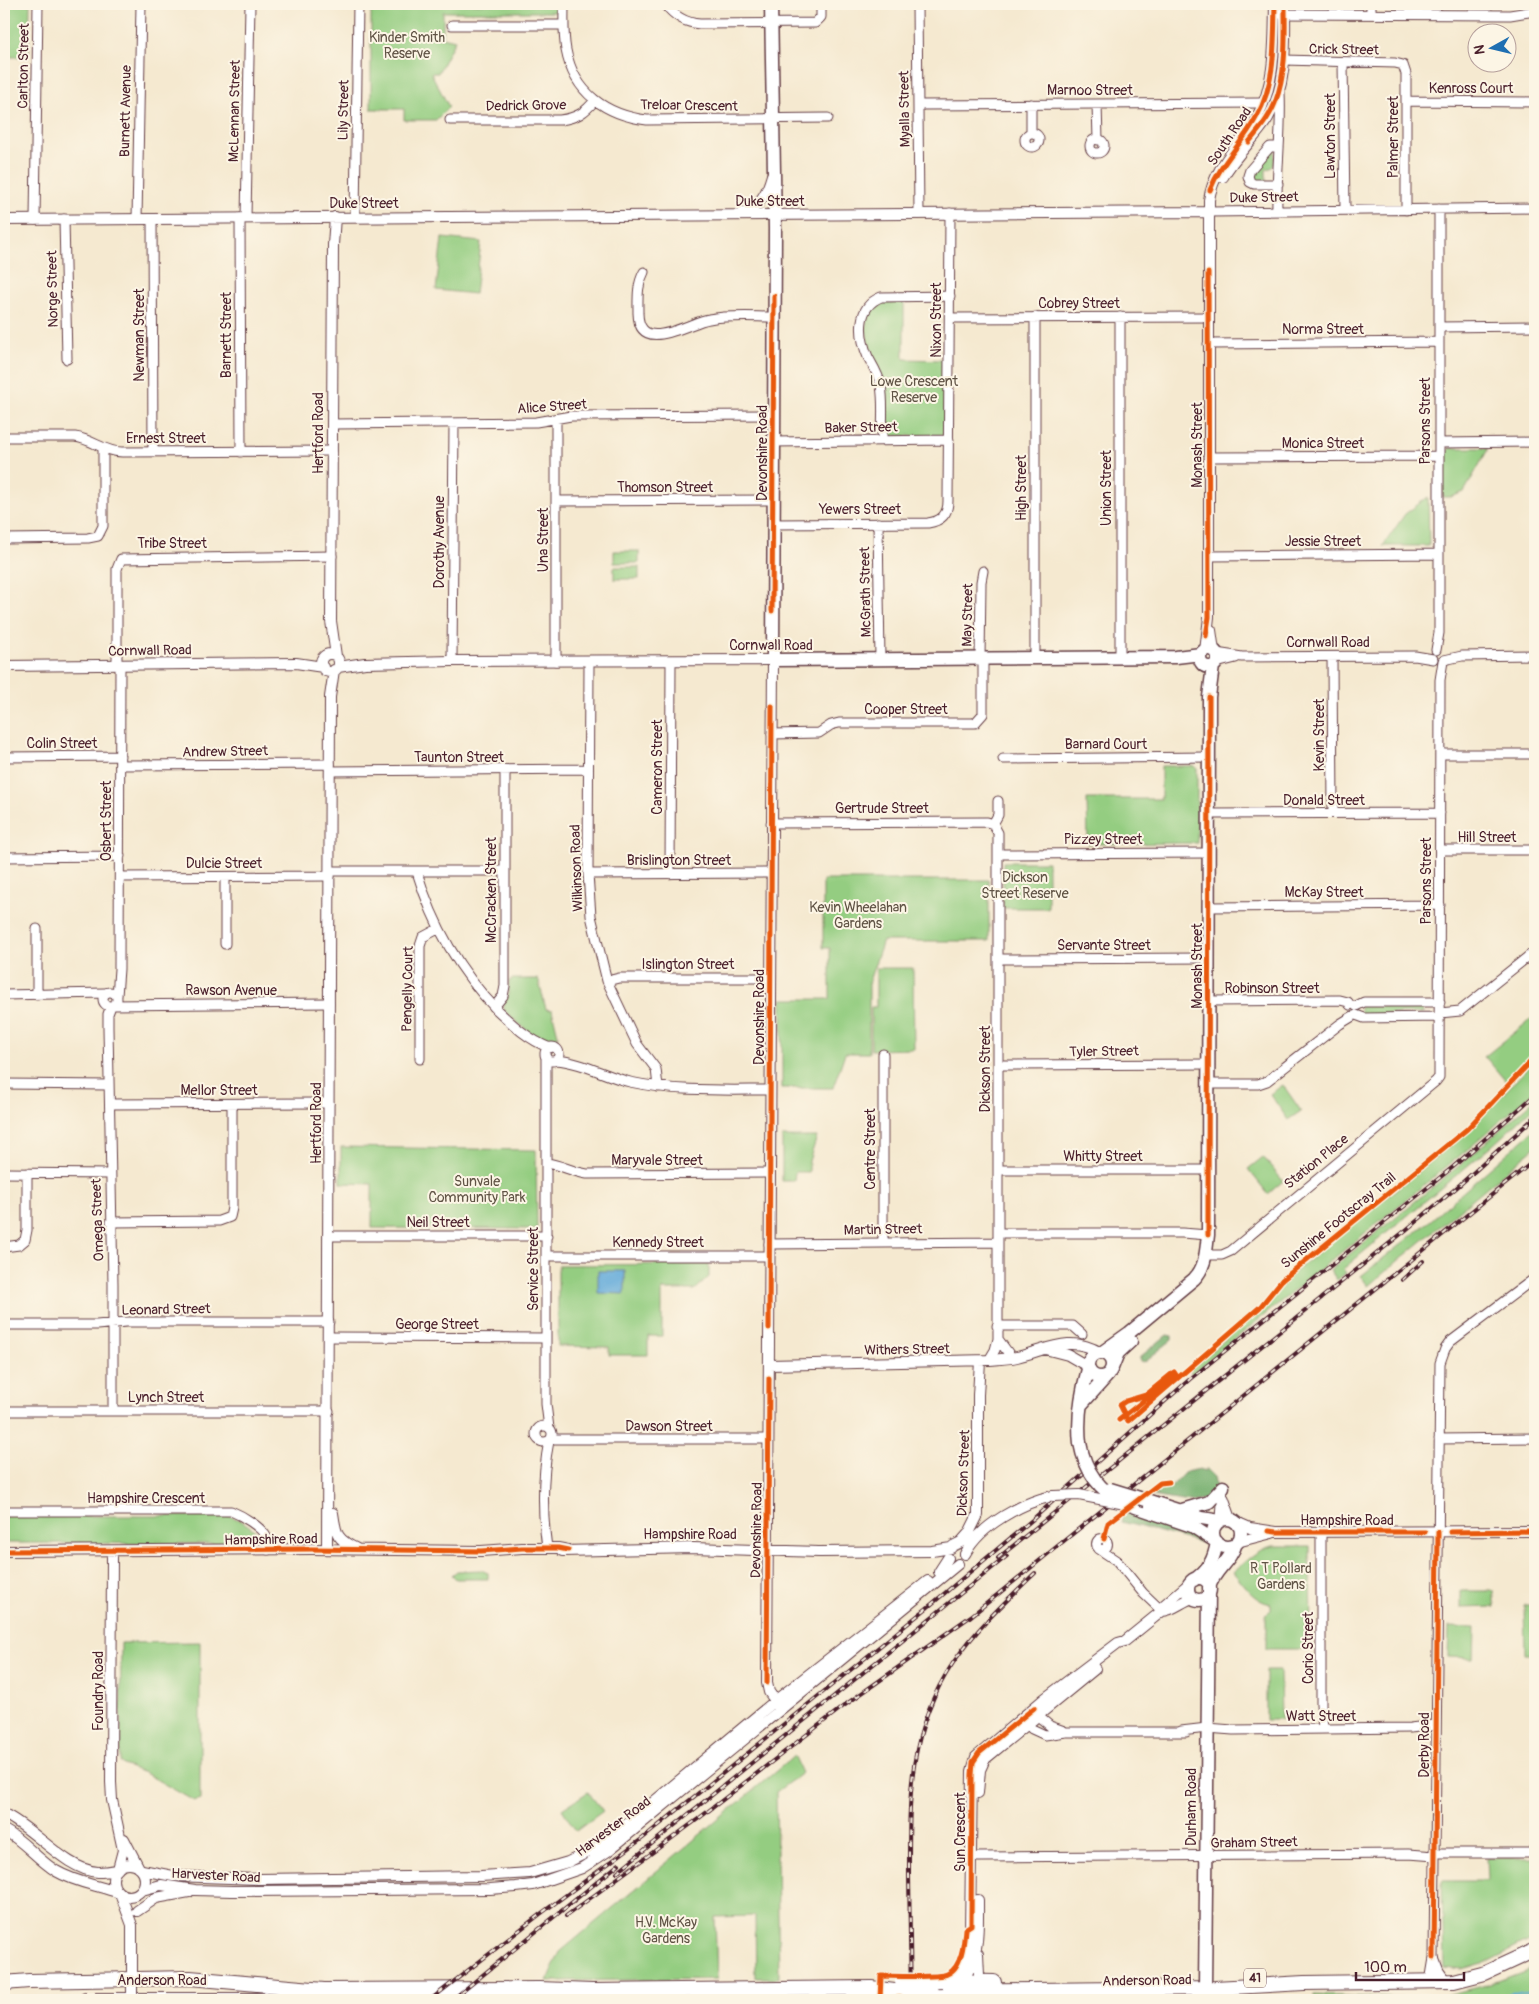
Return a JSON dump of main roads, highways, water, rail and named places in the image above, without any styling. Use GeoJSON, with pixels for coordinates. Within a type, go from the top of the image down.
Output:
{"type":"FeatureCollection","features":[{"type":"Feature","properties":{"kind":"main road"},"geometry":{"type":"LineString","coordinates":[[767,4],[771,24]]}},
{"type":"Feature","properties":{"kind":"main road"},"geometry":{"type":"LineString","coordinates":[[771,4],[771,24]]}},
{"type":"Feature","properties":{"kind":"main road","name":"Devonshire Road"},"geometry":{"type":"LineString","coordinates":[[771,24],[774,215],[773,660]]}},
{"type":"Feature","properties":{"kind":"main road","name":"Cornwall Road"},"geometry":{"type":"LineString","coordinates":[[773,660],[1209,658]]}},
{"type":"Feature","properties":{"kind":"main road","name":"Monash Street"},"geometry":{"type":"LineString","coordinates":[[1159,1312],[1200,1285],[1209,1270],[1209,658]]}},
{"type":"Feature","properties":{"kind":"main road"},"geometry":{"type":"LineString","coordinates":[[1101,1353],[1110,1358],[1111,1370],[1104,1377],[1097,1378],[1092,1375],[1088,1368],[1091,1356],[1101,1353],[1159,1312]]}},
{"type":"Feature","properties":{"kind":"main road"},"geometry":{"type":"LineString","coordinates":[[1079,1409],[1090,1393],[1111,1370],[1122,1349],[1159,1312]]}},
{"type":"Feature","properties":{"kind":"main road","name":"Hampshire Road"},"geometry":{"type":"LineString","coordinates":[[1088,1368],[1079,1409],[1080,1443],[1084,1460],[1093,1478],[1107,1495],[1124,1503],[1182,1510],[1202,1518],[1227,1521]]}},
{"type":"Feature","properties":{"kind":"main road","name":"Hampshire Road"},"geometry":{"type":"LineString","coordinates":[[1093,1478],[1115,1491],[1192,1526],[1216,1541]]}},
{"type":"Feature","properties":{"kind":"main road"},"geometry":{"type":"LineString","coordinates":[[1182,1510],[1209,1502],[1223,1489]]}},
{"type":"Feature","properties":{"kind":"main road"},"geometry":{"type":"LineString","coordinates":[[1209,1589],[1204,1580],[1199,1578],[1193,1580],[1188,1590],[1194,1599],[1204,1598],[1209,1589],[1212,1577],[1229,1558],[1236,1542],[1240,1531],[1227,1521],[1215,1525],[1213,1532],[1216,1541],[1224,1546],[1236,1542]]}},
{"type":"Feature","properties":{"kind":"main road","name":"Sun Crescent"},"geometry":{"type":"LineString","coordinates":[[1193,1580],[1211,1564],[1216,1541]]}},
{"type":"Feature","properties":{"kind":"main road","name":"Durham Road"},"geometry":{"type":"LineString","coordinates":[[1205,1989],[1209,1589]]}},
{"type":"Feature","properties":{"kind":"main road","name":"Durham Road"},"geometry":{"type":"LineString","coordinates":[[1194,1599],[1202,1610],[1208,1636]]}},
{"type":"Feature","properties":{"kind":"main road","name":"Anderson Road"},"geometry":{"type":"LineString","coordinates":[[897,1992],[952,1987],[1071,1993],[1205,1989],[1304,1983],[1446,1982],[1462,1980],[1485,1973],[1535,1950]]}},
{"type":"Feature","properties":{"kind":"main road","name":"Anderson Road"},"geometry":{"type":"LineString","coordinates":[[4,1983],[190,1978],[324,1990],[540,1989],[734,1995],[871,1988],[897,1992],[931,1991],[984,1982],[1071,1993]]}},
{"type":"Feature","properties":{"kind":"main road","name":"Anderson Road"},"geometry":{"type":"LineString","coordinates":[[86,2000],[538,2000],[589,1991]]}},
{"type":"Feature","properties":{"kind":"water"},"geometry":{"type":"Polygon","coordinates":[[[598,1271],[625,1271],[625,1294],[598,1293],[598,1271]]]}},
{"type":"Feature","properties":{"kind":"waterway"},"geometry":{"type":"LineString","coordinates":[[1503,2000],[1518,1991],[1535,1990]]}},
{"type":"Feature","properties":{"kind":"railway"},"geometry":{"type":"LineString","coordinates":[[430,2000],[539,1915],[643,1838],[927,1608],[1032,1520],[1190,1379],[1453,1167],[1535,1095]]}},
{"type":"Feature","properties":{"kind":"railway"},"geometry":{"type":"LineString","coordinates":[[998,1558],[1406,1230],[1535,1117]]}},
{"type":"Feature","properties":{"kind":"railway"},"geometry":{"type":"LineString","coordinates":[[566,1916],[698,1819],[845,1705],[971,1616],[1535,1160]]}},
{"type":"Feature","properties":{"kind":"railway"},"geometry":{"type":"LineString","coordinates":[[1402,1280],[1423,1261]]}},
{"type":"Feature","properties":{"kind":"railway"},"geometry":{"type":"LineString","coordinates":[[617,1872],[1007,1556]]}},
{"type":"Feature","properties":{"kind":"railway"},"geometry":{"type":"LineString","coordinates":[[911,2000],[910,1818],[911,1791],[919,1739],[927,1713],[938,1688],[953,1663],[981,1627],[1035,1573]]}},
{"type":"Feature","properties":{"kind":"railway"},"geometry":{"type":"LineString","coordinates":[[452,2000],[619,1864]]}},
{"type":"Feature","properties":{"kind":"park label","name":"Kinder Smith Reserve"},"geometry":{"type":"Point","coordinates":[407,46]}},
{"type":"Feature","properties":{"kind":"park label","name":"Lowe Crescent Reserve"},"geometry":{"type":"Point","coordinates":[914,390]}},
{"type":"Feature","properties":{"kind":"park label","name":"Dickson Street Reserve"},"geometry":{"type":"Point","coordinates":[1025,886]}},
{"type":"Feature","properties":{"kind":"park label","name":"Kevin Wheelahan Gardens"},"geometry":{"type":"Point","coordinates":[858,916]}},
{"type":"Feature","properties":{"kind":"park label","name":"Sunvale Community Park"},"geometry":{"type":"Point","coordinates":[477,1190]}},
{"type":"Feature","properties":{"kind":"park label","name":"R T Pollard Gardens"},"geometry":{"type":"Point","coordinates":[1281,1576]}},
{"type":"Feature","properties":{"kind":"park label","name":"H.V. McKay Gardens"},"geometry":{"type":"Point","coordinates":[666,1930]}}]}
